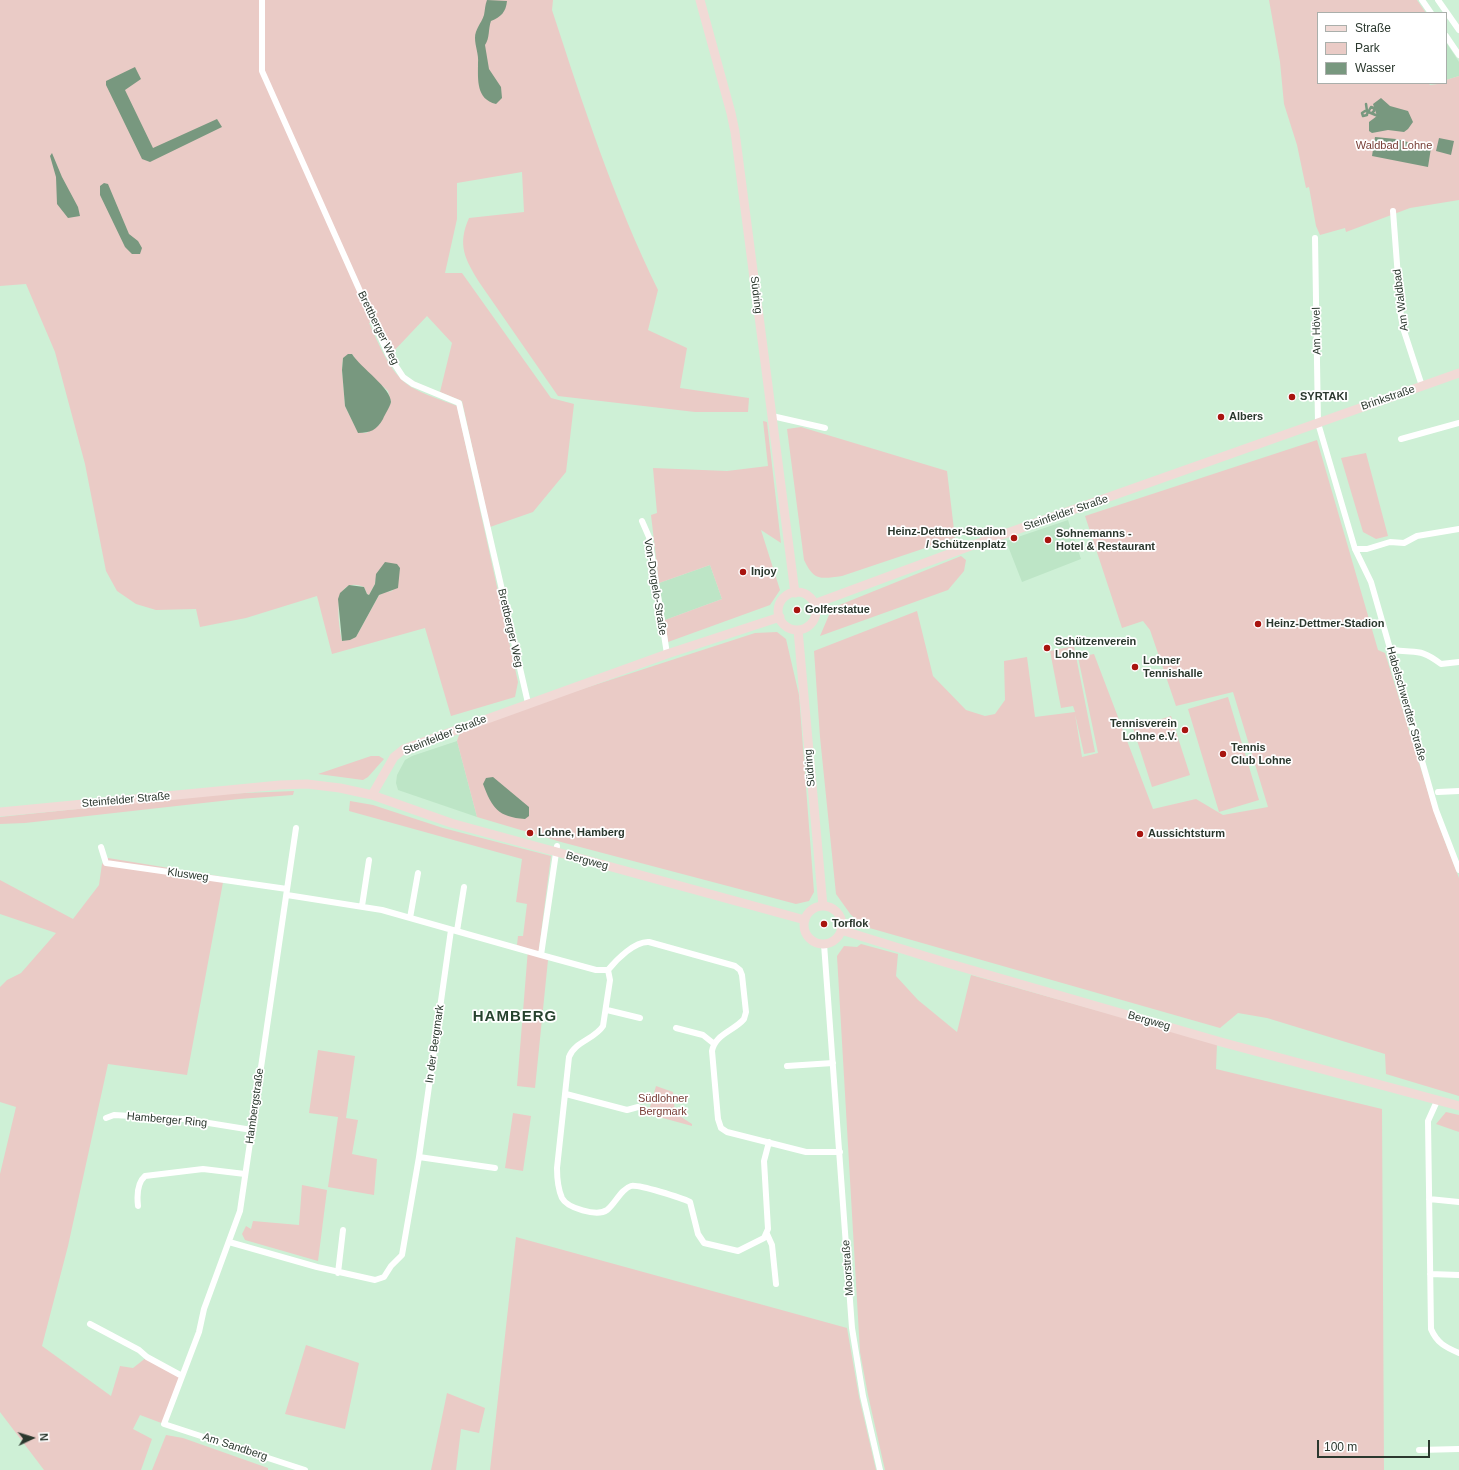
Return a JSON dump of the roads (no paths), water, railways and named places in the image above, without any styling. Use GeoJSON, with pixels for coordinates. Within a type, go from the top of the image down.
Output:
{"type":"FeatureCollection","features":[{"type":"Feature","properties":{"kind":"main road","name":"Südring"},"geometry":{"type":"LineString","coordinates":[[700,0],[734,126],[794,593]]}},
{"type":"Feature","properties":{"kind":"main road","name":"Brinkstraße"},"geometry":{"type":"LineString","coordinates":[[1318,423],[1459,373]]}},
{"type":"Feature","properties":{"kind":"main road","name":"Steinfelder Straße"},"geometry":{"type":"LineString","coordinates":[[814,604],[965,548],[1318,423]]}},
{"type":"Feature","properties":{"kind":"main road"},"geometry":{"type":"LineString","coordinates":[[794,593],[805,595],[814,604],[816,613],[812,622],[807,627],[798,630],[787,627],[780,617],[779,609],[783,599],[794,593]]}},
{"type":"Feature","properties":{"kind":"main road","name":"Steinfelder Straße"},"geometry":{"type":"LineString","coordinates":[[0,812],[294,784],[340,788],[372,795],[394,757],[404,749],[667,654],[780,617]]}},
{"type":"Feature","properties":{"kind":"main road","name":"Südring"},"geometry":{"type":"LineString","coordinates":[[798,630],[823,906]]}},
{"type":"Feature","properties":{"kind":"main road","name":"Bergweg"},"geometry":{"type":"LineString","coordinates":[[372,795],[451,823],[556,849],[805,920]]}},
{"type":"Feature","properties":{"kind":"main road"},"geometry":{"type":"LineString","coordinates":[[823,906],[829,907],[837,912],[842,923],[841,930],[834,940],[824,944],[813,941],[807,935],[805,920],[812,909],[823,906]]}},
{"type":"Feature","properties":{"kind":"main road","name":"Bergweg"},"geometry":{"type":"LineString","coordinates":[[841,930],[944,962],[1221,1042],[1459,1106]]}},
{"type":"Feature","properties":{"kind":"street","name":"Brettberger Weg"},"geometry":{"type":"LineString","coordinates":[[262,0],[262,70],[388,354],[403,377],[413,384],[459,404],[528,703]]}},
{"type":"Feature","properties":{"kind":"street"},"geometry":{"type":"LineString","coordinates":[[1422,0],[1430,12]]}},
{"type":"Feature","properties":{"kind":"street"},"geometry":{"type":"LineString","coordinates":[[1438,0],[1446,12]]}},
{"type":"Feature","properties":{"kind":"street"},"geometry":{"type":"LineString","coordinates":[[1447,13],[1459,30]]}},
{"type":"Feature","properties":{"kind":"street"},"geometry":{"type":"LineString","coordinates":[[1447,38],[1459,55]]}},
{"type":"Feature","properties":{"kind":"street"},"geometry":{"type":"LineString","coordinates":[[1452,45],[1459,41]]}},
{"type":"Feature","properties":{"kind":"street","name":"Am Waldbad"},"geometry":{"type":"LineString","coordinates":[[1393,210],[1401,317],[1404,331],[1422,386]]}},
{"type":"Feature","properties":{"kind":"street","name":"Am Hövel"},"geometry":{"type":"LineString","coordinates":[[1315,238],[1318,423]]}},
{"type":"Feature","properties":{"kind":"street"},"geometry":{"type":"LineString","coordinates":[[772,416],[825,428]]}},
{"type":"Feature","properties":{"kind":"street","name":"Habelschwerdter Straße"},"geometry":{"type":"LineString","coordinates":[[1318,423],[1356,548],[1371,582],[1436,810],[1459,870]]}},
{"type":"Feature","properties":{"kind":"street"},"geometry":{"type":"LineString","coordinates":[[1401,439],[1459,423]]}},
{"type":"Feature","properties":{"kind":"street","name":"Von-Dorgelo-Straße"},"geometry":{"type":"LineString","coordinates":[[642,521],[649,537],[667,654]]}},
{"type":"Feature","properties":{"kind":"street"},"geometry":{"type":"LineString","coordinates":[[1356,548],[1366,549],[1390,542],[1404,543],[1417,536],[1459,529]]}},
{"type":"Feature","properties":{"kind":"street"},"geometry":{"type":"LineString","coordinates":[[1390,649],[1421,651],[1441,664],[1459,662]]}},
{"type":"Feature","properties":{"kind":"street"},"geometry":{"type":"LineString","coordinates":[[1438,792],[1459,791]]}},
{"type":"Feature","properties":{"kind":"street","name":"Hambergstraße"},"geometry":{"type":"LineString","coordinates":[[164,1424],[199,1332],[205,1306],[240,1211],[296,828]]}},
{"type":"Feature","properties":{"kind":"street","name":"Klusweg"},"geometry":{"type":"LineString","coordinates":[[101,847],[106,863],[287,892]]}},
{"type":"Feature","properties":{"kind":"street"},"geometry":{"type":"LineString","coordinates":[[541,955],[556,849]]}},
{"type":"Feature","properties":{"kind":"street"},"geometry":{"type":"LineString","coordinates":[[362,906],[369,860]]}},
{"type":"Feature","properties":{"kind":"street"},"geometry":{"type":"LineString","coordinates":[[410,918],[418,873]]}},
{"type":"Feature","properties":{"kind":"street","name":"In der Bergmark"},"geometry":{"type":"LineString","coordinates":[[229,1242],[338,1273],[380,1280],[402,1255],[419,1157],[454,931],[464,887]]}},
{"type":"Feature","properties":{"kind":"street"},"geometry":{"type":"LineString","coordinates":[[287,892],[362,906],[410,918],[596,970],[608,970],[616,961],[644,941],[735,966],[740,970],[742,975],[746,1012],[744,1019],[713,1043],[712,1051],[717,1111],[721,1128],[728,1132],[806,1152],[840,1152]]}},
{"type":"Feature","properties":{"kind":"street","name":"Moorstraße"},"geometry":{"type":"LineString","coordinates":[[824,944],[852,1328],[863,1396],[880,1470]]}},
{"type":"Feature","properties":{"kind":"street"},"geometry":{"type":"LineString","coordinates":[[608,970],[610,980],[605,1022],[600,1031],[571,1053],[557,1178],[562,1198],[568,1205],[600,1213],[606,1210],[626,1189],[637,1186],[690,1202],[698,1234],[704,1243],[738,1251],[764,1238],[767,1234]]}},
{"type":"Feature","properties":{"kind":"street"},"geometry":{"type":"LineString","coordinates":[[607,1010],[640,1018]]}},
{"type":"Feature","properties":{"kind":"street"},"geometry":{"type":"LineString","coordinates":[[676,1028],[703,1035],[713,1043]]}},
{"type":"Feature","properties":{"kind":"street"},"geometry":{"type":"LineString","coordinates":[[787,1066],[833,1063]]}},
{"type":"Feature","properties":{"kind":"street"},"geometry":{"type":"LineString","coordinates":[[566,1094],[627,1110],[638,1107]]}},
{"type":"Feature","properties":{"kind":"street"},"geometry":{"type":"LineString","coordinates":[[1437,1101],[1428,1121],[1431,1329],[1436,1340],[1444,1347],[1459,1353]]}},
{"type":"Feature","properties":{"kind":"street","name":"Hamberger Ring"},"geometry":{"type":"LineString","coordinates":[[106,1118],[114,1116],[184,1119],[252,1130]]}},
{"type":"Feature","properties":{"kind":"street"},"geometry":{"type":"LineString","coordinates":[[769,1142],[764,1161],[768,1222],[767,1234],[772,1245],[776,1284]]}},
{"type":"Feature","properties":{"kind":"street"},"geometry":{"type":"LineString","coordinates":[[419,1157],[495,1168]]}},
{"type":"Feature","properties":{"kind":"street"},"geometry":{"type":"LineString","coordinates":[[138,1206],[137,1196],[141,1180],[145,1176],[203,1169],[245,1174]]}},
{"type":"Feature","properties":{"kind":"street"},"geometry":{"type":"LineString","coordinates":[[1430,1199],[1459,1202]]}},
{"type":"Feature","properties":{"kind":"street"},"geometry":{"type":"LineString","coordinates":[[338,1273],[343,1230]]}},
{"type":"Feature","properties":{"kind":"street"},"geometry":{"type":"LineString","coordinates":[[1430,1274],[1459,1275]]}},
{"type":"Feature","properties":{"kind":"street"},"geometry":{"type":"LineString","coordinates":[[90,1324],[139,1350],[147,1357],[182,1376]]}},
{"type":"Feature","properties":{"kind":"street","name":"Am Sandberg"},"geometry":{"type":"LineString","coordinates":[[164,1424],[305,1470]]}},
{"type":"Feature","properties":{"kind":"street"},"geometry":{"type":"LineString","coordinates":[[1419,1450],[1459,1449]]}},
{"type":"Feature","properties":{"kind":"water"},"geometry":{"type":"Polygon","coordinates":[[[487,0],[507,1],[502,14],[498,18],[491,21],[488,39],[485,45],[489,69],[501,87],[502,98],[496,104],[489,102],[485,98],[478,82],[478,57],[475,35],[484,15],[487,0]]]}},
{"type":"Feature","properties":{"kind":"water"},"geometry":{"type":"Polygon","coordinates":[[[135,67],[141,79],[125,90],[153,148],[217,119],[222,127],[150,162],[142,159],[106,85],[106,81],[135,67]]]}},
{"type":"Feature","properties":{"kind":"water"},"geometry":{"type":"Polygon","coordinates":[[[1381,98],[1390,106],[1408,111],[1413,122],[1408,129],[1404,132],[1388,130],[1372,133],[1369,131],[1369,122],[1377,116],[1373,104],[1381,98]]]}},
{"type":"Feature","properties":{"kind":"water"},"geometry":{"type":"Polygon","coordinates":[[[1375,137],[1396,139],[1431,148],[1428,167],[1372,156],[1375,137]]]}},
{"type":"Feature","properties":{"kind":"water"},"geometry":{"type":"Polygon","coordinates":[[[1439,138],[1454,141],[1451,155],[1436,151],[1439,138]]]}},
{"type":"Feature","properties":{"kind":"water"},"geometry":{"type":"Polygon","coordinates":[[[52,153],[62,177],[78,207],[80,216],[68,218],[57,204],[56,177],[50,156],[52,153]]]}},
{"type":"Feature","properties":{"kind":"water"},"geometry":{"type":"Polygon","coordinates":[[[104,183],[108,184],[129,234],[138,241],[142,248],[140,254],[132,254],[125,247],[100,195],[100,186],[104,183]]]}},
{"type":"Feature","properties":{"kind":"water"},"geometry":{"type":"Polygon","coordinates":[[[348,354],[352,354],[356,360],[381,384],[390,396],[390,406],[383,419],[373,430],[366,432],[358,433],[345,406],[342,370],[343,358],[348,354]]]}},
{"type":"Feature","properties":{"kind":"water"},"geometry":{"type":"Polygon","coordinates":[[[385,562],[397,564],[400,568],[398,588],[379,595],[356,637],[350,640],[342,641],[338,599],[340,593],[349,585],[364,587],[369,595],[375,584],[376,574],[385,562]]]}},
{"type":"Feature","properties":{"kind":"water"},"geometry":{"type":"Polygon","coordinates":[[[493,777],[529,807],[529,816],[525,819],[516,818],[508,816],[497,810],[483,784],[486,778],[493,777]]]}},
{"type":"Feature","properties":{"kind":"waterway"},"geometry":{"type":"LineString","coordinates":[[1366,104],[1367,111],[1367,112],[1368,112],[1368,113],[1370,113],[1371,113],[1372,113],[1374,111],[1374,108],[1371,107],[1367,114],[1367,115],[1363,116],[1362,113],[1365,111],[1366,111],[1378,116]]}},
{"type":"Feature","properties":{"kind":"place","name":"SYRTAKI"},"geometry":{"type":"Point","coordinates":[1292,397]}},
{"type":"Feature","properties":{"kind":"place","name":"Albers"},"geometry":{"type":"Point","coordinates":[1221,417]}},
{"type":"Feature","properties":{"kind":"place","name":"Heinz-Dettmer-Stadion / Schützenplatz"},"geometry":{"type":"Point","coordinates":[1014,538]}},
{"type":"Feature","properties":{"kind":"place","name":"Sohnemanns - Hotel & Restaurant"},"geometry":{"type":"Point","coordinates":[1048,540]}},
{"type":"Feature","properties":{"kind":"place","name":"Injoy"},"geometry":{"type":"Point","coordinates":[743,572]}},
{"type":"Feature","properties":{"kind":"place","name":"Golferstatue"},"geometry":{"type":"Point","coordinates":[797,610]}},
{"type":"Feature","properties":{"kind":"place","name":"Heinz-Dettmer-Stadion"},"geometry":{"type":"Point","coordinates":[1258,624]}},
{"type":"Feature","properties":{"kind":"place","name":"Schützenverein Lohne"},"geometry":{"type":"Point","coordinates":[1047,648]}},
{"type":"Feature","properties":{"kind":"place","name":"Lohner Tennishalle"},"geometry":{"type":"Point","coordinates":[1135,667]}},
{"type":"Feature","properties":{"kind":"place","name":"Tennisverein Lohne e.V."},"geometry":{"type":"Point","coordinates":[1185,730]}},
{"type":"Feature","properties":{"kind":"place","name":"Tennis Club Lohne"},"geometry":{"type":"Point","coordinates":[1223,754]}},
{"type":"Feature","properties":{"kind":"place","name":"Lohne, Hamberg"},"geometry":{"type":"Point","coordinates":[530,833]}},
{"type":"Feature","properties":{"kind":"place","name":"Aussichtsturm"},"geometry":{"type":"Point","coordinates":[1140,834]}},
{"type":"Feature","properties":{"kind":"place","name":"Torflok"},"geometry":{"type":"Point","coordinates":[824,924]}},
{"type":"Feature","properties":{"kind":"district","name":"HAMBERG"},"geometry":{"type":"Point","coordinates":[515,1017]}},
{"type":"Feature","properties":{"kind":"park label","name":"Waldbad Lohne"},"geometry":{"type":"Point","coordinates":[1394,146]}},
{"type":"Feature","properties":{"kind":"park label","name":"Südlohner Bergmark"},"geometry":{"type":"Point","coordinates":[663,1105]}}]}
